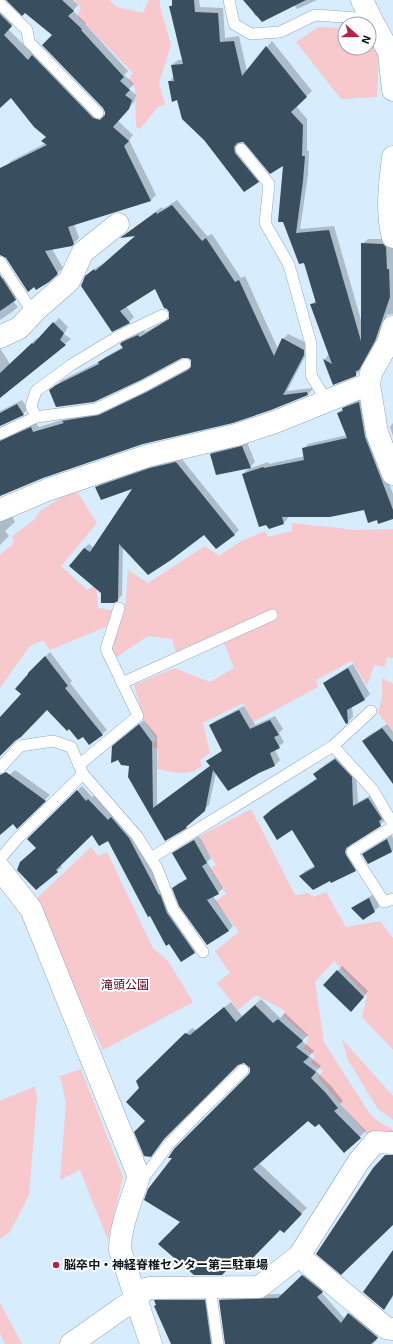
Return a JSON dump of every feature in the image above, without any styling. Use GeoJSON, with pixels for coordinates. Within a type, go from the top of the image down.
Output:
{"type":"FeatureCollection","features":[{"type":"Feature","properties":{"kind":"street"},"geometry":{"type":"LineString","coordinates":[[367,10],[391,52],[393,90]]}},
{"type":"Feature","properties":{"kind":"street"},"geometry":{"type":"LineString","coordinates":[[392,229],[390,178],[393,157]]}},
{"type":"Feature","properties":{"kind":"street"},"geometry":{"type":"LineString","coordinates":[[0,337],[19,328],[33,313],[69,281],[83,252],[118,224]]}},
{"type":"Feature","properties":{"kind":"street"},"geometry":{"type":"LineString","coordinates":[[393,327],[388,343],[371,373],[369,384],[377,433],[393,474]]}},
{"type":"Feature","properties":{"kind":"street"},"geometry":{"type":"LineString","coordinates":[[0,510],[47,490],[147,456],[236,435],[327,402],[369,384]]}},
{"type":"Feature","properties":{"kind":"street"},"geometry":{"type":"LineString","coordinates":[[0,869],[30,909],[137,1172],[138,1179],[125,1222],[120,1242],[120,1250],[151,1344]]}},
{"type":"Feature","properties":{"kind":"street"},"geometry":{"type":"LineString","coordinates":[[71,1344],[137,1299],[145,1289],[259,1287],[299,1256],[359,1161],[375,1142],[393,1143]]}},
{"type":"Feature","properties":{"kind":"street"},"geometry":{"type":"LineString","coordinates":[[299,1256],[386,1328],[393,1329]]}},
{"type":"Feature","properties":{"kind":"lane"},"geometry":{"type":"LineString","coordinates":[[229,0],[234,24],[251,34],[280,32],[316,15],[367,10]]}},
{"type":"Feature","properties":{"kind":"lane"},"geometry":{"type":"LineString","coordinates":[[0,4],[27,30],[29,42],[98,112]]}},
{"type":"Feature","properties":{"kind":"lane"},"geometry":{"type":"LineString","coordinates":[[241,149],[269,184],[265,224],[289,265],[311,344],[311,375],[327,402]]}},
{"type":"Feature","properties":{"kind":"lane"},"geometry":{"type":"LineString","coordinates":[[0,262],[33,313]]}},
{"type":"Feature","properties":{"kind":"lane"},"geometry":{"type":"LineString","coordinates":[[36,416],[31,406],[36,391],[71,365],[119,336],[162,315]]}},
{"type":"Feature","properties":{"kind":"lane"},"geometry":{"type":"LineString","coordinates":[[0,434],[36,416],[96,409],[185,364]]}},
{"type":"Feature","properties":{"kind":"lane"},"geometry":{"type":"LineString","coordinates":[[0,859],[81,769],[138,716],[106,649],[119,608]]}},
{"type":"Feature","properties":{"kind":"lane"},"geometry":{"type":"LineString","coordinates":[[122,683],[272,615]]}},
{"type":"Feature","properties":{"kind":"lane"},"geometry":{"type":"LineString","coordinates":[[151,858],[333,746],[371,711]]}},
{"type":"Feature","properties":{"kind":"lane"},"geometry":{"type":"LineString","coordinates":[[0,768],[20,746],[52,741],[71,747],[81,769],[137,836],[157,868],[173,910],[203,952]]}},
{"type":"Feature","properties":{"kind":"lane"},"geometry":{"type":"LineString","coordinates":[[333,746],[373,790],[393,826],[352,852],[384,902],[393,899]]}},
{"type":"Feature","properties":{"kind":"lane"},"geometry":{"type":"LineString","coordinates":[[135,1189],[170,1144],[243,1070]]}},
{"type":"Feature","properties":{"kind":"lane"},"geometry":{"type":"LineString","coordinates":[[210,1288],[218,1344]]}},
{"type":"Feature","properties":{"kind":"green space"},"geometry":{"type":"Polygon","coordinates":[[[74,0],[109,0],[117,7],[143,13],[149,0],[160,0],[160,6],[171,45],[159,83],[165,104],[158,107],[140,129],[136,127],[135,87],[128,80],[133,73],[77,16],[81,8],[74,0]]]}},
{"type":"Feature","properties":{"kind":"green space"},"geometry":{"type":"Polygon","coordinates":[[[318,27],[337,28],[337,56],[377,56],[377,52],[379,55],[377,97],[341,99],[296,42],[318,27]]]}},
{"type":"Feature","properties":{"kind":"green space"},"geometry":{"type":"Polygon","coordinates":[[[68,493],[78,493],[97,523],[61,566],[87,590],[96,585],[98,608],[113,610],[106,627],[50,650],[43,640],[29,647],[0,688],[0,555],[14,543],[12,536],[34,520],[40,511],[68,493]]]}},
{"type":"Feature","properties":{"kind":"green space"},"geometry":{"type":"Polygon","coordinates":[[[292,523],[356,530],[393,529],[393,658],[387,657],[385,667],[374,665],[367,686],[352,661],[316,680],[318,687],[253,722],[243,703],[203,723],[210,753],[200,760],[202,766],[192,772],[186,773],[157,769],[158,749],[147,745],[157,740],[144,720],[134,685],[174,668],[210,682],[234,668],[220,633],[176,652],[172,639],[148,636],[117,657],[111,649],[125,609],[128,570],[148,583],[205,546],[219,556],[241,541],[265,531],[268,537],[292,531],[292,523]]]}},
{"type":"Feature","properties":{"kind":"green space"},"geometry":{"type":"Polygon","coordinates":[[[382,678],[393,684],[393,732],[378,713],[382,697],[382,678]]]}},
{"type":"Feature","properties":{"kind":"green space"},"geometry":{"type":"Polygon","coordinates":[[[251,809],[295,895],[308,893],[313,897],[326,892],[346,927],[380,921],[393,938],[393,1050],[362,1017],[367,996],[334,961],[315,982],[324,1042],[370,1114],[379,1122],[393,1130],[393,1141],[368,1136],[318,1077],[323,1071],[311,1063],[315,1056],[303,1048],[306,1045],[308,1037],[283,1016],[285,1011],[256,995],[238,1010],[217,983],[230,973],[215,951],[239,932],[215,901],[226,894],[210,868],[216,865],[201,842],[200,836],[251,809]]]}},
{"type":"Feature","properties":{"kind":"green space","name":"滝頭公園"},"geometry":{"type":"Polygon","coordinates":[[[91,847],[98,856],[107,852],[153,948],[168,961],[193,1002],[103,1050],[34,901],[91,847]]]}},
{"type":"Feature","properties":{"kind":"green space"},"geometry":{"type":"Polygon","coordinates":[[[342,1039],[393,1096],[393,1120],[378,1109],[348,1060],[342,1039]]]}},
{"type":"Feature","properties":{"kind":"green space"},"geometry":{"type":"Polygon","coordinates":[[[81,1069],[123,1177],[108,1240],[80,1170],[60,1180],[66,1103],[60,1076],[81,1069]]]}},
{"type":"Feature","properties":{"kind":"green space"},"geometry":{"type":"Polygon","coordinates":[[[35,1086],[37,1098],[29,1195],[10,1232],[0,1239],[0,1101],[35,1086]]]}},
{"type":"Feature","properties":{"kind":"green space"},"geometry":{"type":"Polygon","coordinates":[[[0,1303],[22,1344],[5,1344],[0,1333],[0,1303]]]}},
{"type":"Feature","properties":{"kind":"building"},"geometry":{"type":"Polygon","coordinates":[[[6,0],[62,0],[74,11],[68,16],[82,29],[81,30],[124,77],[120,81],[130,90],[125,95],[132,100],[129,109],[113,127],[129,141],[124,146],[151,201],[68,227],[74,244],[72,246],[45,251],[58,274],[36,290],[34,287],[28,292],[6,258],[0,255],[0,168],[47,145],[41,141],[46,137],[34,127],[11,98],[0,108],[0,14],[12,26],[4,35],[28,60],[32,55],[93,118],[100,120],[105,115],[105,112],[103,108],[42,45],[52,35],[25,13],[22,16],[6,0]]]}},
{"type":"Feature","properties":{"kind":"building"},"geometry":{"type":"Polygon","coordinates":[[[172,0],[194,0],[195,12],[218,13],[220,42],[234,41],[242,76],[266,46],[307,97],[291,112],[303,125],[302,156],[305,156],[296,233],[329,230],[361,341],[361,243],[383,244],[386,247],[387,269],[389,269],[390,297],[375,341],[359,370],[356,371],[356,376],[333,385],[323,359],[332,364],[310,304],[316,303],[304,263],[299,264],[283,222],[278,222],[283,166],[270,174],[243,142],[237,143],[234,147],[235,153],[259,182],[244,192],[204,140],[182,119],[177,100],[172,102],[168,81],[174,81],[171,65],[183,64],[169,6],[172,6],[172,0]]]}},
{"type":"Feature","properties":{"kind":"building"},"geometry":{"type":"Polygon","coordinates":[[[243,0],[306,0],[262,22],[243,0]]]}},
{"type":"Feature","properties":{"kind":"building"},"geometry":{"type":"Polygon","coordinates":[[[172,205],[202,241],[206,238],[235,282],[239,280],[274,356],[282,338],[304,350],[304,355],[283,395],[307,392],[308,395],[233,423],[143,444],[43,478],[0,496],[0,441],[31,427],[33,432],[64,423],[62,421],[99,415],[147,392],[191,367],[191,360],[188,358],[182,358],[141,380],[94,402],[56,407],[49,390],[56,385],[99,364],[98,362],[123,348],[120,344],[122,342],[138,335],[140,337],[169,319],[169,312],[164,308],[155,289],[120,311],[130,323],[112,332],[81,286],[85,276],[94,269],[95,271],[135,236],[120,238],[156,212],[157,214],[172,205]]]}},
{"type":"Feature","properties":{"kind":"building"},"geometry":{"type":"Polygon","coordinates":[[[0,275],[16,300],[0,311],[0,275]]]}},
{"type":"Feature","properties":{"kind":"building"},"geometry":{"type":"Polygon","coordinates":[[[53,322],[64,333],[60,340],[66,345],[0,398],[0,373],[32,343],[33,344],[53,322]]]}},
{"type":"Feature","properties":{"kind":"building"},"geometry":{"type":"Polygon","coordinates":[[[359,402],[365,437],[393,510],[393,519],[378,524],[377,520],[368,523],[364,510],[330,517],[282,517],[284,524],[269,529],[266,525],[259,527],[242,474],[263,467],[304,460],[302,448],[347,438],[337,413],[343,411],[342,408],[359,402]]]}},
{"type":"Feature","properties":{"kind":"building"},"geometry":{"type":"Polygon","coordinates":[[[17,404],[24,415],[0,426],[0,413],[17,404]]]}},
{"type":"Feature","properties":{"kind":"building"},"geometry":{"type":"Polygon","coordinates":[[[242,446],[251,468],[216,475],[210,454],[242,446]]]}},
{"type":"Feature","properties":{"kind":"building"},"geometry":{"type":"Polygon","coordinates":[[[176,462],[235,535],[216,549],[204,535],[148,575],[119,544],[118,601],[114,603],[101,603],[101,593],[69,566],[84,548],[90,552],[132,489],[101,500],[95,487],[150,468],[176,462]]]}},
{"type":"Feature","properties":{"kind":"building"},"geometry":{"type":"Polygon","coordinates":[[[45,656],[68,686],[65,688],[103,735],[89,745],[83,737],[78,740],[69,729],[67,731],[47,710],[0,756],[0,717],[21,694],[15,689],[45,656]]]}},
{"type":"Feature","properties":{"kind":"building"},"geometry":{"type":"Polygon","coordinates":[[[348,668],[365,700],[347,710],[348,723],[346,724],[323,683],[348,668]]]}},
{"type":"Feature","properties":{"kind":"building"},"geometry":{"type":"Polygon","coordinates":[[[239,710],[250,729],[270,720],[279,735],[274,737],[280,748],[270,753],[275,766],[259,773],[228,791],[213,770],[205,811],[186,827],[187,828],[165,841],[128,777],[129,766],[121,765],[118,760],[111,763],[112,746],[139,724],[152,742],[153,808],[210,766],[206,761],[222,751],[209,725],[239,710]]]}},
{"type":"Feature","properties":{"kind":"building"},"geometry":{"type":"Polygon","coordinates":[[[382,728],[393,742],[393,784],[362,741],[382,728]]]}},
{"type":"Feature","properties":{"kind":"building"},"geometry":{"type":"Polygon","coordinates":[[[335,759],[352,777],[353,806],[368,798],[382,819],[379,821],[381,826],[346,848],[346,855],[356,871],[331,883],[330,881],[313,890],[299,876],[315,867],[292,830],[277,840],[263,817],[317,779],[313,774],[335,759]]]}},
{"type":"Feature","properties":{"kind":"building"},"geometry":{"type":"Polygon","coordinates":[[[6,772],[46,801],[17,829],[13,824],[0,835],[0,775],[6,772]]]}},
{"type":"Feature","properties":{"kind":"building"},"geometry":{"type":"Polygon","coordinates":[[[77,790],[86,801],[88,799],[108,820],[111,817],[129,838],[159,895],[160,894],[167,913],[195,953],[181,962],[169,944],[166,946],[150,916],[148,917],[108,841],[99,846],[92,835],[56,870],[58,872],[36,890],[17,870],[20,862],[36,848],[27,839],[77,790]]]}},
{"type":"Feature","properties":{"kind":"building"},"geometry":{"type":"Polygon","coordinates":[[[387,839],[392,852],[368,864],[362,854],[387,839]]]}},
{"type":"Feature","properties":{"kind":"building"},"geometry":{"type":"Polygon","coordinates":[[[194,840],[207,863],[202,866],[219,894],[207,900],[229,931],[207,945],[179,906],[172,888],[187,879],[172,853],[194,840]]]}},
{"type":"Feature","properties":{"kind":"building"},"geometry":{"type":"Polygon","coordinates":[[[369,898],[375,912],[363,920],[351,908],[369,898]]]}},
{"type":"Feature","properties":{"kind":"building"},"geometry":{"type":"Polygon","coordinates":[[[337,970],[364,997],[351,1012],[323,985],[337,970]]]}},
{"type":"Feature","properties":{"kind":"building"},"geometry":{"type":"Polygon","coordinates":[[[255,1005],[273,1023],[278,1019],[303,1041],[296,1047],[309,1057],[303,1062],[316,1072],[311,1078],[338,1108],[334,1111],[361,1138],[344,1153],[319,1124],[315,1127],[308,1121],[253,1169],[302,1214],[284,1233],[280,1230],[248,1263],[241,1256],[222,1275],[194,1275],[158,1244],[180,1222],[144,1200],[148,1189],[172,1158],[168,1158],[174,1149],[248,1075],[250,1068],[244,1063],[238,1065],[164,1139],[151,1157],[144,1156],[134,1132],[145,1121],[126,1102],[139,1088],[136,1081],[185,1033],[190,1035],[224,1007],[236,1022],[255,1005]]]}},
{"type":"Feature","properties":{"kind":"building"},"geometry":{"type":"Polygon","coordinates":[[[385,1155],[393,1155],[393,1225],[341,1275],[316,1254],[373,1168],[385,1155]]]}},
{"type":"Feature","properties":{"kind":"building"},"geometry":{"type":"Polygon","coordinates":[[[393,1250],[393,1295],[384,1310],[363,1292],[393,1250]]]}},
{"type":"Feature","properties":{"kind":"building"},"geometry":{"type":"Polygon","coordinates":[[[302,1275],[323,1292],[317,1297],[341,1323],[348,1313],[378,1338],[371,1344],[225,1344],[219,1300],[278,1298],[302,1275]]]}},
{"type":"Feature","properties":{"kind":"building"},"geometry":{"type":"Polygon","coordinates":[[[154,1300],[205,1300],[211,1344],[171,1344],[154,1306],[156,1305],[154,1300]]]}},
{"type":"Feature","properties":{"kind":"place","name":"脳卒中・神経脊椎センター第二駐車場"},"geometry":{"type":"Point","coordinates":[56,1265]}}]}
